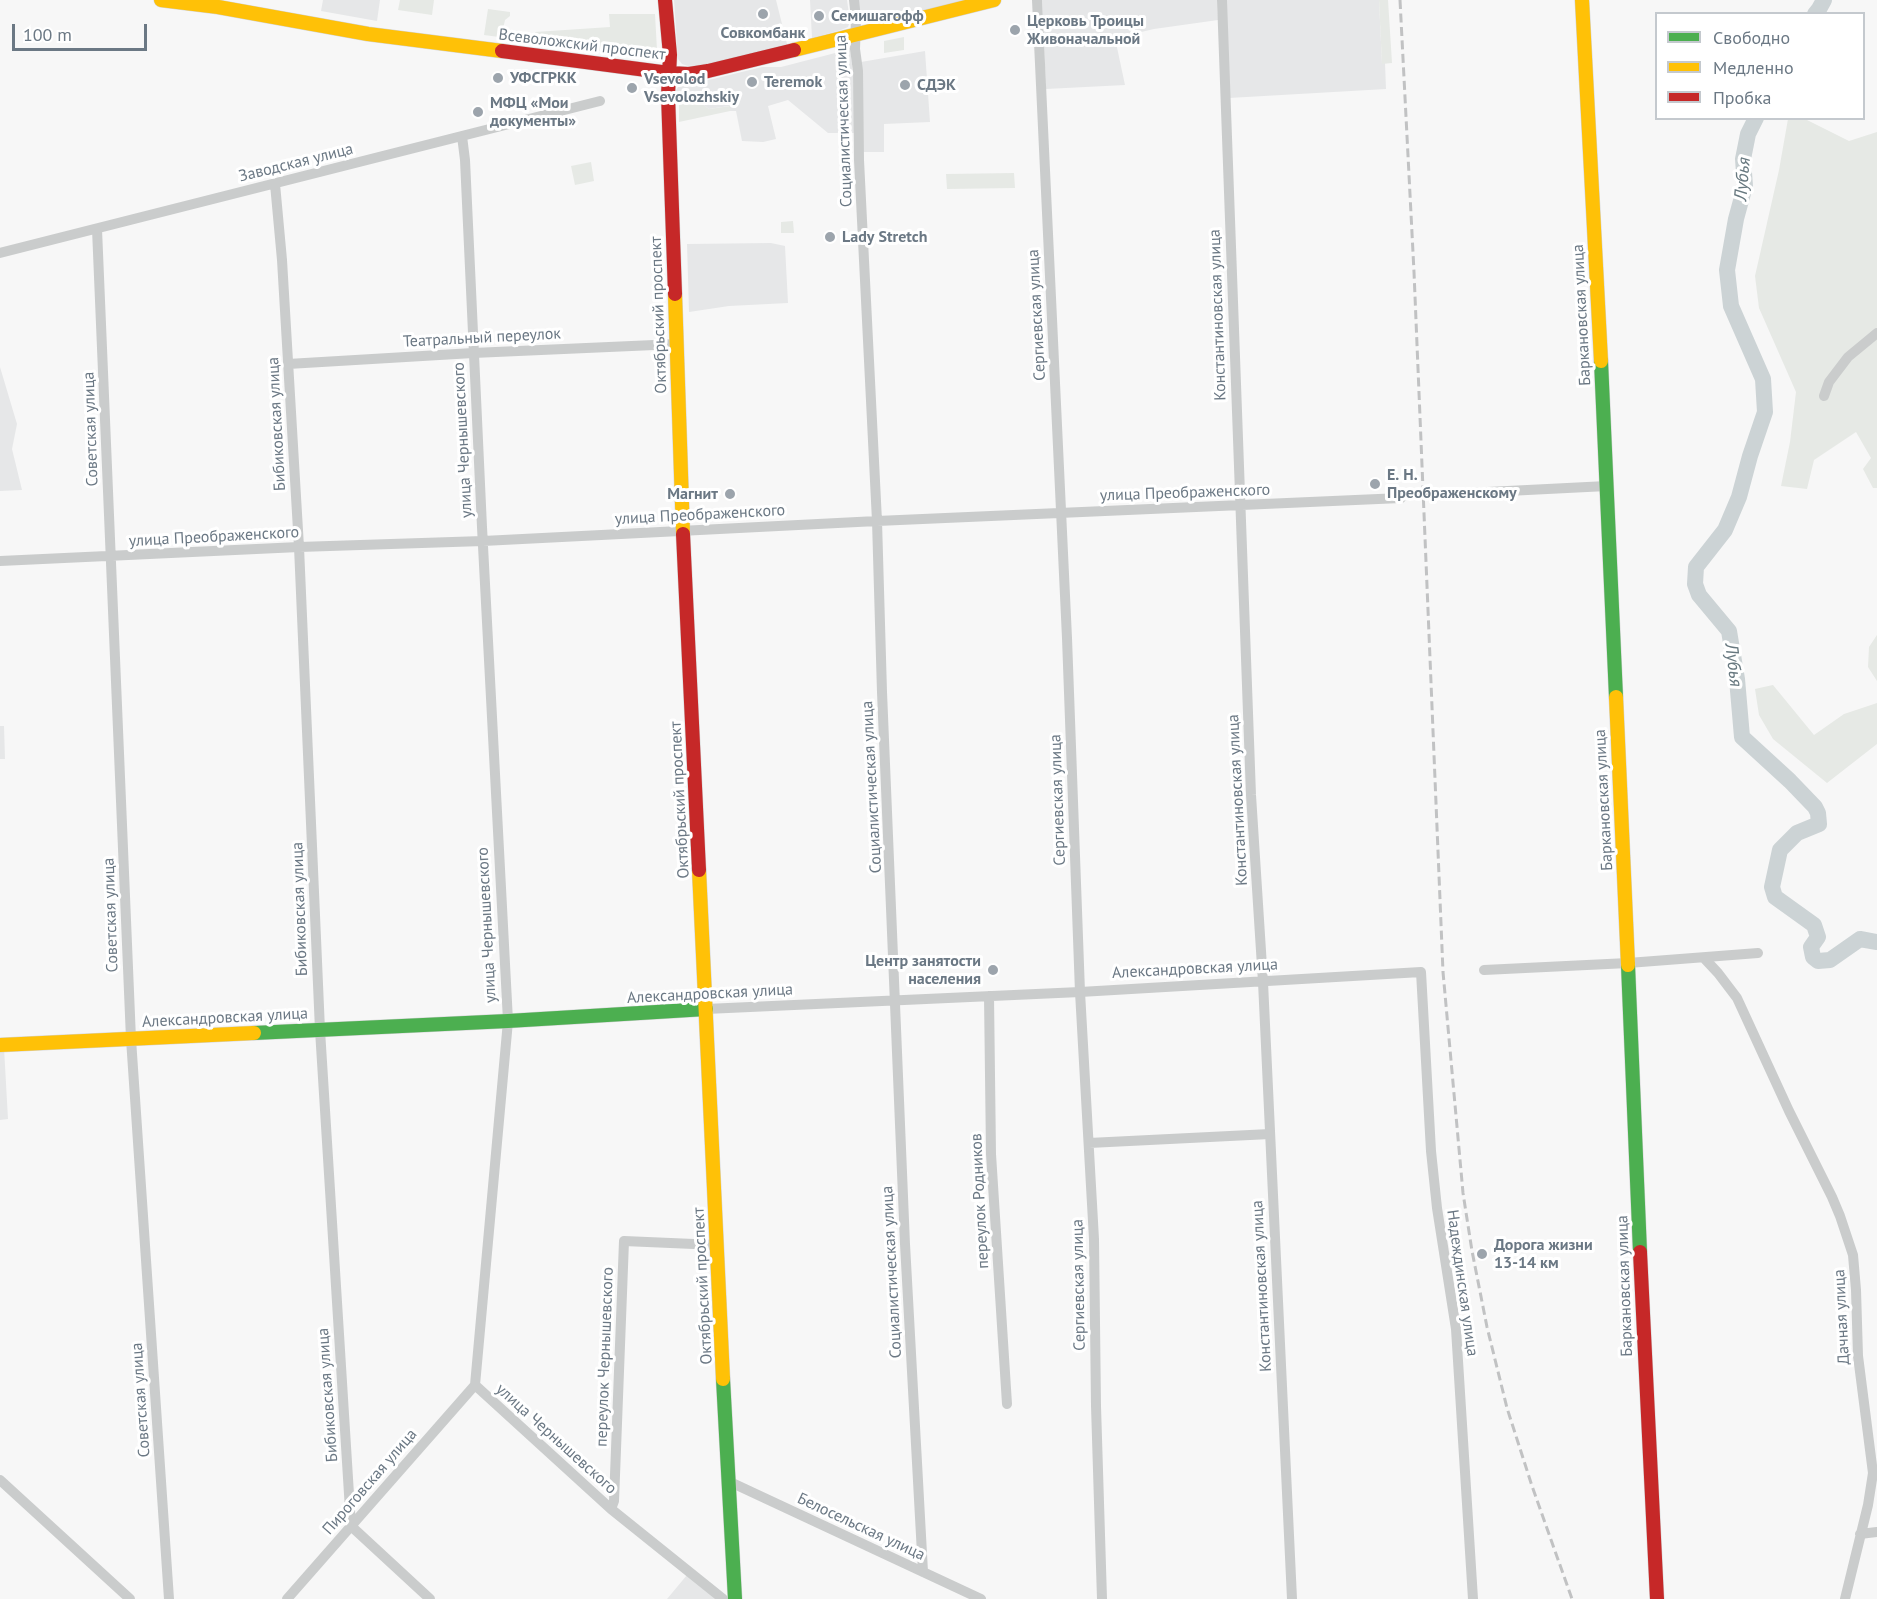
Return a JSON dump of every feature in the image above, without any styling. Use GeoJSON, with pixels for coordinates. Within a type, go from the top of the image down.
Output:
{"type":"FeatureCollection","features":[{"type":"Feature","properties":{"kind":"street","name":"Всеволожский проспект"},"geometry":{"type":"LineString","coordinates":[[161,0],[368,34],[689,74],[994,0]]}},
{"type":"Feature","properties":{"kind":"street","name":"Октябрьский проспект"},"geometry":{"type":"LineString","coordinates":[[665,0],[670,55],[669,107],[683,531],[735,1599]]}},
{"type":"Feature","properties":{"kind":"street","name":"Социалистическая улица"},"geometry":{"type":"LineString","coordinates":[[854,0],[905,1244],[923,1572]]}},
{"type":"Feature","properties":{"kind":"street","name":"Сергиевская улица"},"geometry":{"type":"LineString","coordinates":[[1037,0],[1062,513],[1080,992],[1094,1239],[1102,1599]]}},
{"type":"Feature","properties":{"kind":"street","name":"Константиновская улица"},"geometry":{"type":"LineString","coordinates":[[1222,0],[1251,795],[1263,982],[1292,1599]]}},
{"type":"Feature","properties":{"kind":"street","name":"Баркановская улица"},"geometry":{"type":"LineString","coordinates":[[1582,0],[1607,486],[1657,1599]]}},
{"type":"Feature","properties":{"kind":"street","name":"Заводская улица"},"geometry":{"type":"LineString","coordinates":[[0,253],[600,101]]}},
{"type":"Feature","properties":{"kind":"street","name":"улица Чернышевского"},"geometry":{"type":"LineString","coordinates":[[462,136],[465,159],[507,1021],[475,1385],[611,1509],[723,1599]]}},
{"type":"Feature","properties":{"kind":"street","name":"Бибиковская улица"},"geometry":{"type":"LineString","coordinates":[[275,184],[282,260],[299,547],[320,1030],[351,1527]]}},
{"type":"Feature","properties":{"kind":"street","name":"Советская улица"},"geometry":{"type":"LineString","coordinates":[[97,229],[131,1039],[169,1599]]}},
{"type":"Feature","properties":{"kind":"street"},"geometry":{"type":"LineString","coordinates":[[1824,396],[1829,382],[1848,357],[1877,333]]}},
{"type":"Feature","properties":{"kind":"street","name":"Театральный переулок"},"geometry":{"type":"LineString","coordinates":[[288,364],[473,352],[677,344]]}},
{"type":"Feature","properties":{"kind":"street"},"geometry":{"type":"LineString","coordinates":[[1428,495],[1607,486]]}},
{"type":"Feature","properties":{"kind":"street","name":"улица Преображенского"},"geometry":{"type":"LineString","coordinates":[[0,561],[1401,498]]}},
{"type":"Feature","properties":{"kind":"street"},"geometry":{"type":"LineString","coordinates":[[1484,970],[1628,963],[1758,953]]}},
{"type":"Feature","properties":{"kind":"street","name":"Дачная улица"},"geometry":{"type":"LineString","coordinates":[[1704,958],[1737,998],[1832,1197],[1853,1255],[1858,1356],[1873,1463],[1871,1487],[1845,1599]]}},
{"type":"Feature","properties":{"kind":"street","name":"Александровская улица"},"geometry":{"type":"LineString","coordinates":[[0,1045],[1080,992],[1421,972]]}},
{"type":"Feature","properties":{"kind":"street","name":"Надеждинская улица"},"geometry":{"type":"LineString","coordinates":[[1421,972],[1432,1163],[1456,1329],[1473,1599]]}},
{"type":"Feature","properties":{"kind":"street","name":"переулок Родников"},"geometry":{"type":"LineString","coordinates":[[989,996],[991,1154],[1007,1404]]}},
{"type":"Feature","properties":{"kind":"street"},"geometry":{"type":"LineString","coordinates":[[1089,1143],[1270,1134]]}},
{"type":"Feature","properties":{"kind":"street","name":"переулок Чернышевского"},"geometry":{"type":"LineString","coordinates":[[611,1509],[614,1501],[624,1242],[717,1245]]}},
{"type":"Feature","properties":{"kind":"street","name":"Пироговская улица"},"geometry":{"type":"LineString","coordinates":[[287,1599],[475,1385]]}},
{"type":"Feature","properties":{"kind":"street"},"geometry":{"type":"LineString","coordinates":[[0,1480],[130,1599]]}},
{"type":"Feature","properties":{"kind":"street","name":"Белосельская улица"},"geometry":{"type":"LineString","coordinates":[[728,1481],[981,1599]]}},
{"type":"Feature","properties":{"kind":"street"},"geometry":{"type":"LineString","coordinates":[[351,1527],[430,1599]]}},
{"type":"Feature","properties":{"kind":"street"},"geometry":{"type":"LineString","coordinates":[[1860,1534],[1877,1532]]}},
{"type":"Feature","properties":{"kind":"shaded area"},"geometry":{"type":"Polygon","coordinates":[[[323,0],[380,0],[377,21],[321,11],[323,0]]]}},
{"type":"Feature","properties":{"kind":"shaded area"},"geometry":{"type":"Polygon","coordinates":[[[400,0],[434,0],[432,15],[398,10],[400,0]]]}},
{"type":"Feature","properties":{"kind":"shaded area"},"geometry":{"type":"Polygon","coordinates":[[[674,0],[776,0],[787,44],[706,64],[688,66],[682,64],[678,59],[674,0]]]}},
{"type":"Feature","properties":{"kind":"shaded area"},"geometry":{"type":"Polygon","coordinates":[[[810,0],[847,0],[850,21],[848,27],[812,38],[810,0]]]}},
{"type":"Feature","properties":{"kind":"shaded area"},"geometry":{"type":"Polygon","coordinates":[[[858,0],[965,0],[870,24],[864,23],[860,18],[858,0]]]}},
{"type":"Feature","properties":{"kind":"shaded area"},"geometry":{"type":"Polygon","coordinates":[[[1042,0],[1217,0],[1218,20],[1154,29],[1115,38],[1125,85],[1046,89],[1042,0]]]}},
{"type":"Feature","properties":{"kind":"shaded area"},"geometry":{"type":"Polygon","coordinates":[[[1225,0],[1379,0],[1382,63],[1385,63],[1386,89],[1229,98],[1225,0]]]}},
{"type":"Feature","properties":{"kind":"shaded area"},"geometry":{"type":"Polygon","coordinates":[[[1379,0],[1388,0],[1392,63],[1382,64],[1379,0]]]}},
{"type":"Feature","properties":{"kind":"shaded area"},"geometry":{"type":"Polygon","coordinates":[[[488,9],[510,12],[499,37],[484,35],[488,9]]]}},
{"type":"Feature","properties":{"kind":"shaded area"},"geometry":{"type":"Polygon","coordinates":[[[609,14],[655,14],[657,50],[655,55],[648,57],[531,42],[535,32],[610,27],[609,14]]]}},
{"type":"Feature","properties":{"kind":"shaded area"},"geometry":{"type":"Polygon","coordinates":[[[904,37],[904,50],[884,53],[884,41],[904,37]]]}},
{"type":"Feature","properties":{"kind":"shaded area"},"geometry":{"type":"Polygon","coordinates":[[[842,46],[850,48],[856,133],[828,133],[788,100],[768,106],[776,139],[763,142],[742,141],[736,111],[730,111],[729,106],[709,109],[697,100],[673,102],[679,86],[762,67],[781,67],[843,51],[842,46]]]}},
{"type":"Feature","properties":{"kind":"shaded area"},"geometry":{"type":"Polygon","coordinates":[[[925,51],[930,122],[884,124],[884,152],[863,152],[861,62],[925,51]]]}},
{"type":"Feature","properties":{"kind":"shaded area"},"geometry":{"type":"Polygon","coordinates":[[[697,100],[709,109],[730,106],[730,111],[679,122],[679,101],[697,100]]]}},
{"type":"Feature","properties":{"kind":"shaded area"},"geometry":{"type":"Polygon","coordinates":[[[1788,120],[1807,120],[1849,141],[1877,132],[1877,488],[1873,488],[1863,469],[1871,458],[1856,432],[1814,460],[1807,489],[1781,486],[1790,442],[1796,392],[1759,308],[1755,276],[1788,120]]]}},
{"type":"Feature","properties":{"kind":"shaded area"},"geometry":{"type":"Polygon","coordinates":[[[591,162],[594,181],[575,185],[571,166],[591,162]]]}},
{"type":"Feature","properties":{"kind":"shaded area"},"geometry":{"type":"Polygon","coordinates":[[[1014,173],[1015,188],[947,189],[946,174],[1014,173]]]}},
{"type":"Feature","properties":{"kind":"shaded area"},"geometry":{"type":"Polygon","coordinates":[[[793,221],[794,233],[781,233],[781,222],[793,221]]]}},
{"type":"Feature","properties":{"kind":"shaded area"},"geometry":{"type":"Polygon","coordinates":[[[771,243],[785,246],[788,303],[729,306],[689,312],[687,244],[771,243]]]}},
{"type":"Feature","properties":{"kind":"shaded area"},"geometry":{"type":"Polygon","coordinates":[[[0,367],[17,424],[12,449],[22,490],[0,491],[0,367]]]}},
{"type":"Feature","properties":{"kind":"shaded area"},"geometry":{"type":"Polygon","coordinates":[[[1877,635],[1877,681],[1868,667],[1869,647],[1877,635]]]}},
{"type":"Feature","properties":{"kind":"shaded area"},"geometry":{"type":"Polygon","coordinates":[[[1773,685],[1814,735],[1844,714],[1877,703],[1877,744],[1827,783],[1773,739],[1759,715],[1755,689],[1773,685]]]}},
{"type":"Feature","properties":{"kind":"shaded area"},"geometry":{"type":"Polygon","coordinates":[[[0,726],[4,726],[5,759],[0,759],[0,726]]]}},
{"type":"Feature","properties":{"kind":"shaded area"},"geometry":{"type":"Polygon","coordinates":[[[0,1048],[4,1048],[8,1119],[0,1120],[0,1048]]]}},
{"type":"Feature","properties":{"kind":"shaded area"},"geometry":{"type":"Polygon","coordinates":[[[687,1575],[717,1599],[667,1599],[687,1575]]]}},
{"type":"Feature","properties":{"kind":"waterway","name":"Лубья"},"geometry":{"type":"LineString","coordinates":[[1817,12],[1824,0]]}},
{"type":"Feature","properties":{"kind":"waterway","name":"Лубья"},"geometry":{"type":"LineString","coordinates":[[1755,120],[1748,134],[1743,159],[1745,186],[1736,219],[1727,270],[1731,306],[1763,379],[1765,412],[1739,497],[1725,530],[1696,567],[1695,584],[1699,595],[1729,631],[1737,679],[1742,737],[1790,781],[1818,813],[1819,824],[1797,833],[1780,850],[1772,887],[1775,897],[1814,925],[1818,937],[1811,947],[1813,957],[1818,961],[1830,960],[1860,939],[1877,942]]}},
{"type":"Feature","properties":{"kind":"railway"},"geometry":{"type":"LineString","coordinates":[[1400,0],[1414,272],[1443,972],[1463,1193],[1487,1327],[1507,1408],[1572,1599]]}},
{"type":"Feature","properties":{"kind":"traffic: fast"},"geometry":{"type":"LineString","coordinates":[[1601,361],[1616,697]]}},
{"type":"Feature","properties":{"kind":"traffic: fast"},"geometry":{"type":"LineString","coordinates":[[1628,965],[1640,1252]]}},
{"type":"Feature","properties":{"kind":"traffic: fast"},"geometry":{"type":"LineString","coordinates":[[254,1033],[706,1009]]}},
{"type":"Feature","properties":{"kind":"traffic: fast"},"geometry":{"type":"LineString","coordinates":[[723,1379],[735,1599]]}},
{"type":"Feature","properties":{"kind":"traffic: slow"},"geometry":{"type":"LineString","coordinates":[[161,0],[218,7],[368,34],[502,51]]}},
{"type":"Feature","properties":{"kind":"traffic: slow"},"geometry":{"type":"LineString","coordinates":[[794,50],[994,0]]}},
{"type":"Feature","properties":{"kind":"traffic: slow"},"geometry":{"type":"LineString","coordinates":[[1582,0],[1601,361]]}},
{"type":"Feature","properties":{"kind":"traffic: slow"},"geometry":{"type":"LineString","coordinates":[[675,294],[683,534]]}},
{"type":"Feature","properties":{"kind":"traffic: slow"},"geometry":{"type":"LineString","coordinates":[[1616,697],[1628,965]]}},
{"type":"Feature","properties":{"kind":"traffic: slow"},"geometry":{"type":"LineString","coordinates":[[699,870],[723,1379]]}},
{"type":"Feature","properties":{"kind":"traffic: slow"},"geometry":{"type":"LineString","coordinates":[[0,1045],[254,1033]]}},
{"type":"Feature","properties":{"kind":"traffic: jam"},"geometry":{"type":"LineString","coordinates":[[665,0],[670,55],[668,95],[675,294]]}},
{"type":"Feature","properties":{"kind":"traffic: jam"},"geometry":{"type":"LineString","coordinates":[[502,51],[689,74],[794,50]]}},
{"type":"Feature","properties":{"kind":"traffic: jam"},"geometry":{"type":"LineString","coordinates":[[683,534],[699,870]]}},
{"type":"Feature","properties":{"kind":"traffic: jam"},"geometry":{"type":"LineString","coordinates":[[1640,1252],[1657,1599]]}},
{"type":"Feature","properties":{"kind":"place","name":"Совкомбанк"},"geometry":{"type":"Point","coordinates":[763,14]}},
{"type":"Feature","properties":{"kind":"place","name":"Семишагофф"},"geometry":{"type":"Point","coordinates":[819,16]}},
{"type":"Feature","properties":{"kind":"place","name":"Церковь Троицы Живоначальной"},"geometry":{"type":"Point","coordinates":[1015,30]}},
{"type":"Feature","properties":{"kind":"place","name":"УФСГРКК"},"geometry":{"type":"Point","coordinates":[498,78]}},
{"type":"Feature","properties":{"kind":"place","name":"Teremok"},"geometry":{"type":"Point","coordinates":[752,82]}},
{"type":"Feature","properties":{"kind":"place","name":"СДЭК"},"geometry":{"type":"Point","coordinates":[905,85]}},
{"type":"Feature","properties":{"kind":"place","name":"Vsevolod Vsevolozhskiy"},"geometry":{"type":"Point","coordinates":[632,88]}},
{"type":"Feature","properties":{"kind":"place","name":"МФЦ «Мои документы»"},"geometry":{"type":"Point","coordinates":[478,112]}},
{"type":"Feature","properties":{"kind":"place","name":"Lady Stretch"},"geometry":{"type":"Point","coordinates":[830,237]}},
{"type":"Feature","properties":{"kind":"place","name":"Е. Н. Преображенскому"},"geometry":{"type":"Point","coordinates":[1375,484]}},
{"type":"Feature","properties":{"kind":"place","name":"Магнит"},"geometry":{"type":"Point","coordinates":[730,494]}},
{"type":"Feature","properties":{"kind":"place","name":"Центр занятости населения"},"geometry":{"type":"Point","coordinates":[993,970]}},
{"type":"Feature","properties":{"kind":"place","name":"Дорога жизни 13-14 км"},"geometry":{"type":"Point","coordinates":[1482,1254]}}]}
